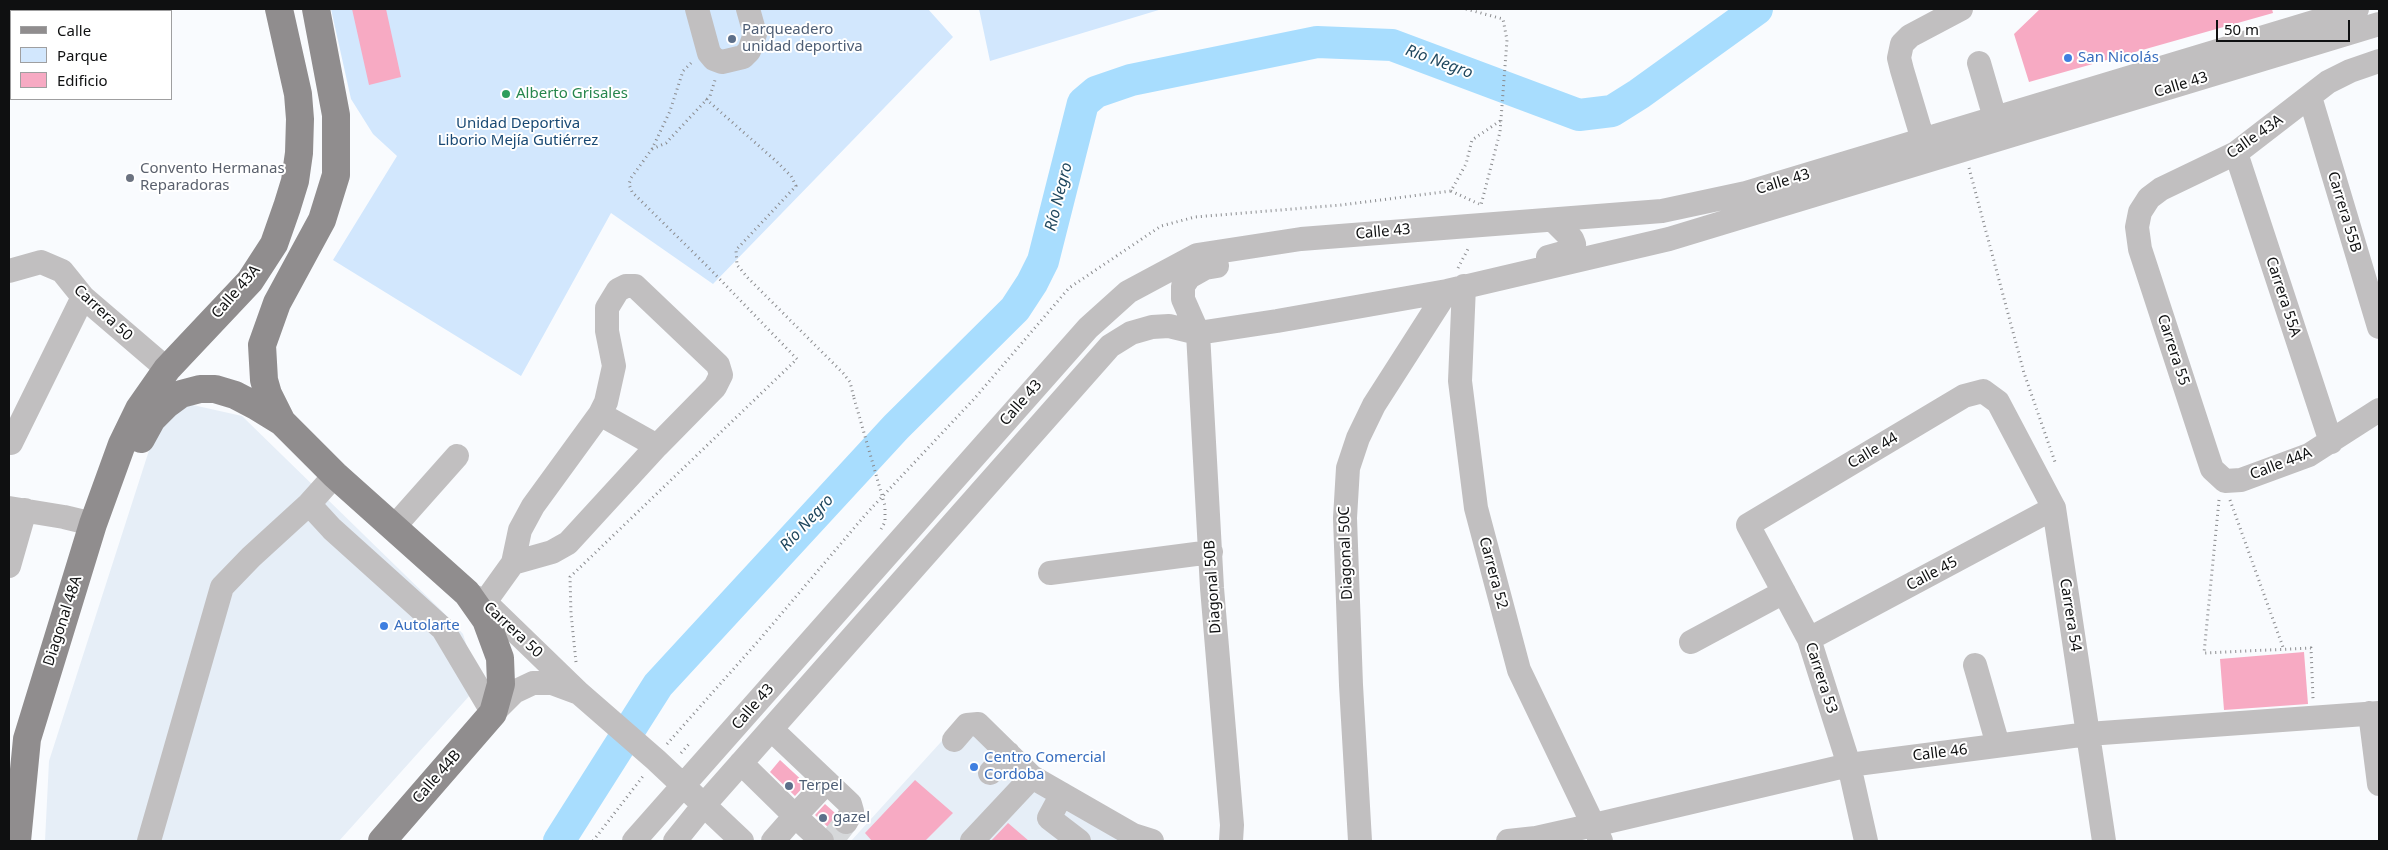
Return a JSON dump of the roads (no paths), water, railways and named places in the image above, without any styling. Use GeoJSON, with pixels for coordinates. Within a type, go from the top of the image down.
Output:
{"type":"FeatureCollection","features":[{"type":"Feature","properties":{"kind":"main road","name":"Calle 43A"},"geometry":{"type":"LineString","coordinates":[[139,409],[167,369],[250,281],[274,244],[295,182],[299,153],[300,119],[298,94],[279,9]]}},
{"type":"Feature","properties":{"kind":"main road"},"geometry":{"type":"LineString","coordinates":[[282,422],[268,394],[264,380],[262,345],[276,303],[322,220],[336,175],[336,116],[316,9]]}},
{"type":"Feature","properties":{"kind":"main road"},"geometry":{"type":"LineString","coordinates":[[83,559],[109,523],[142,438],[152,419],[181,394],[200,389],[215,389],[235,395],[282,422]]}},
{"type":"Feature","properties":{"kind":"main road","name":"Diagonal 48A"},"geometry":{"type":"LineString","coordinates":[[17,841],[27,738],[93,524],[122,444],[139,409]]}},
{"type":"Feature","properties":{"kind":"main road","name":"Carrera 50"},"geometry":{"type":"LineString","coordinates":[[282,422],[335,475],[393,528],[476,598]]}},
{"type":"Feature","properties":{"kind":"main road","name":"Calle 44B"},"geometry":{"type":"LineString","coordinates":[[382,841],[493,713],[500,684],[500,658],[476,598]]}},
{"type":"Feature","properties":{"kind":"street"},"geometry":{"type":"LineString","coordinates":[[697,9],[707,46],[714,59],[722,62],[743,57],[749,51],[754,34],[748,9]]}},
{"type":"Feature","properties":{"kind":"street"},"geometry":{"type":"LineString","coordinates":[[1923,140],[1900,64],[1899,58],[1902,44],[1910,36],[1961,9]]}},
{"type":"Feature","properties":{"kind":"street","name":"Calle 43"},"geometry":{"type":"LineString","coordinates":[[634,841],[1088,328],[1128,292],[1197,255],[1301,239],[1394,230],[1476,226],[1672,210],[1746,193],[1923,140],[2304,17],[2348,10]]}},
{"type":"Feature","properties":{"kind":"street","name":"Calle 43"},"geometry":{"type":"LineString","coordinates":[[675,841],[704,805],[1110,346],[1131,333],[1152,326],[1169,326],[1198,333],[1455,289],[1669,238],[2379,24]]}},
{"type":"Feature","properties":{"kind":"street","name":"Calle 43A"},"geometry":{"type":"LineString","coordinates":[[2140,249],[2138,226],[2140,212],[2149,198],[2160,189],[2236,152],[2328,82],[2350,71],[2379,61]]}},
{"type":"Feature","properties":{"kind":"street"},"geometry":{"type":"LineString","coordinates":[[1979,64],[1995,118]]}},
{"type":"Feature","properties":{"kind":"street","name":"Carrera 55B"},"geometry":{"type":"LineString","coordinates":[[2310,97],[2379,327]]}},
{"type":"Feature","properties":{"kind":"street","name":"Carrera 55A"},"geometry":{"type":"LineString","coordinates":[[2236,152],[2331,442]]}},
{"type":"Feature","properties":{"kind":"street"},"geometry":{"type":"LineString","coordinates":[[1494,279],[1506,268],[1571,250],[1574,244],[1572,239],[1553,220]]}},
{"type":"Feature","properties":{"kind":"street"},"geometry":{"type":"LineString","coordinates":[[1198,333],[1183,299],[1183,286],[1189,278],[1205,268],[1278,254],[1373,242],[1394,230]]}},
{"type":"Feature","properties":{"kind":"street","name":"Carrera 55"},"geometry":{"type":"LineString","coordinates":[[2140,249],[2212,468],[2225,482]]}},
{"type":"Feature","properties":{"kind":"street","name":"Carrera 50"},"geometry":{"type":"LineString","coordinates":[[9,271],[41,262],[62,271],[83,298],[167,369]]}},
{"type":"Feature","properties":{"kind":"street"},"geometry":{"type":"LineString","coordinates":[[476,598],[513,563],[552,552],[568,543],[657,446],[715,387],[721,375],[718,365],[635,286],[626,286],[618,290],[607,308],[607,331],[614,366],[606,402],[600,414],[533,506],[520,530],[513,563]]}},
{"type":"Feature","properties":{"kind":"street","name":"Carrera 52"},"geometry":{"type":"LineString","coordinates":[[1455,289],[1460,381],[1476,508],[1519,670],[1598,833]]}},
{"type":"Feature","properties":{"kind":"street","name":"Diagonal 50C"},"geometry":{"type":"LineString","coordinates":[[1360,841],[1344,518],[1344,496],[1348,468],[1358,438],[1374,405],[1455,289]]}},
{"type":"Feature","properties":{"kind":"street"},"geometry":{"type":"LineString","coordinates":[[11,443],[83,298]]}},
{"type":"Feature","properties":{"kind":"street","name":"Diagonal 50B"},"geometry":{"type":"LineString","coordinates":[[1198,333],[1211,552],[1232,825],[1231,841]]}},
{"type":"Feature","properties":{"kind":"street","name":"Calle 44"},"geometry":{"type":"LineString","coordinates":[[1748,525],[1964,396],[1983,391],[1998,402]]}},
{"type":"Feature","properties":{"kind":"street","name":"Carrera 54"},"geometry":{"type":"LineString","coordinates":[[1998,402],[2054,508],[2104,841]]}},
{"type":"Feature","properties":{"kind":"street"},"geometry":{"type":"LineString","coordinates":[[600,414],[657,446]]}},
{"type":"Feature","properties":{"kind":"street","name":"Calle 44A"},"geometry":{"type":"LineString","coordinates":[[2225,482],[2241,480],[2300,458],[2331,442],[2373,415]]}},
{"type":"Feature","properties":{"kind":"street"},"geometry":{"type":"LineString","coordinates":[[393,528],[458,456]]}},
{"type":"Feature","properties":{"kind":"street"},"geometry":{"type":"LineString","coordinates":[[149,841],[222,587],[251,557],[309,504],[335,475]]}},
{"type":"Feature","properties":{"kind":"street"},"geometry":{"type":"LineString","coordinates":[[309,504],[332,529],[443,629],[493,713]]}},
{"type":"Feature","properties":{"kind":"street","name":"Calle 45"},"geometry":{"type":"LineString","coordinates":[[1809,639],[2054,508]]}},
{"type":"Feature","properties":{"kind":"street"},"geometry":{"type":"LineString","coordinates":[[9,566],[17,509],[93,524]]}},
{"type":"Feature","properties":{"kind":"street","name":"Carrera 53"},"geometry":{"type":"LineString","coordinates":[[1748,525],[1809,639],[1849,765],[1866,841]]}},
{"type":"Feature","properties":{"kind":"street"},"geometry":{"type":"LineString","coordinates":[[1050,573],[1211,552]]}},
{"type":"Feature","properties":{"kind":"street"},"geometry":{"type":"LineString","coordinates":[[1691,642],[1784,592]]}},
{"type":"Feature","properties":{"kind":"street","name":"Carrera 50"},"geometry":{"type":"LineString","coordinates":[[476,598],[742,841]]}},
{"type":"Feature","properties":{"kind":"street"},"geometry":{"type":"LineString","coordinates":[[1975,665],[1998,745]]}},
{"type":"Feature","properties":{"kind":"street","name":"Calle 44B"},"geometry":{"type":"LineString","coordinates":[[493,713],[514,692],[533,683],[552,683],[586,698]]}},
{"type":"Feature","properties":{"kind":"street"},"geometry":{"type":"LineString","coordinates":[[2375,713],[2379,784]]}},
{"type":"Feature","properties":{"kind":"street","name":"Calle 46"},"geometry":{"type":"LineString","coordinates":[[1508,841],[1598,833],[1849,765],[2088,734],[2375,713]]}},
{"type":"Feature","properties":{"kind":"street"},"geometry":{"type":"LineString","coordinates":[[954,740],[967,725],[978,724],[1032,777],[1106,818],[1137,839]]}},
{"type":"Feature","properties":{"kind":"street"},"geometry":{"type":"LineString","coordinates":[[771,729],[850,804],[852,811],[846,822]]}},
{"type":"Feature","properties":{"kind":"street"},"geometry":{"type":"LineString","coordinates":[[990,773],[1008,754]]}},
{"type":"Feature","properties":{"kind":"street"},"geometry":{"type":"LineString","coordinates":[[741,764],[822,841]]}},
{"type":"Feature","properties":{"kind":"street"},"geometry":{"type":"LineString","coordinates":[[972,841],[1032,777]]}},
{"type":"Feature","properties":{"kind":"street"},"geometry":{"type":"LineString","coordinates":[[773,841],[827,782]]}},
{"type":"Feature","properties":{"kind":"street"},"geometry":{"type":"LineString","coordinates":[[1062,794],[1049,818],[1079,841]]}},
{"type":"Feature","properties":{"kind":"street"},"geometry":{"type":"LineString","coordinates":[[1088,841],[1106,818]]}},
{"type":"Feature","properties":{"kind":"waterway","name":"Río Negro"},"geometry":{"type":"LineString","coordinates":[[559,841],[658,685],[896,427],[1015,309],[1032,283],[1043,261],[1083,103],[1096,92],[1131,80],[1317,42],[1392,45],[1579,115],[1612,111],[1639,94],[1757,9]]}},
{"type":"Feature","properties":{"kind":"tunnel"},"geometry":{"type":"LineString","coordinates":[[831,841],[846,822]]}},
{"type":"Feature","properties":{"kind":"place","name":"Parqueadero unidad deportiva"},"geometry":{"type":"Point","coordinates":[732,39]}},
{"type":"Feature","properties":{"kind":"place","name":"San Nicolás"},"geometry":{"type":"Point","coordinates":[2068,58]}},
{"type":"Feature","properties":{"kind":"place","name":"Alberto Grisales"},"geometry":{"type":"Point","coordinates":[506,94]}},
{"type":"Feature","properties":{"kind":"place","name":"Convento Hermanas Reparadoras"},"geometry":{"type":"Point","coordinates":[130,178]}},
{"type":"Feature","properties":{"kind":"place","name":"Autolarte"},"geometry":{"type":"Point","coordinates":[384,626]}},
{"type":"Feature","properties":{"kind":"place","name":"Centro Comercial Cordoba"},"geometry":{"type":"Point","coordinates":[974,767]}},
{"type":"Feature","properties":{"kind":"place","name":"Terpel"},"geometry":{"type":"Point","coordinates":[789,786]}},
{"type":"Feature","properties":{"kind":"place","name":"gazel"},"geometry":{"type":"Point","coordinates":[823,818]}},
{"type":"Feature","properties":{"kind":"park label","name":"Unidad Deportiva Liborio Mejía Gutiérrez"},"geometry":{"type":"Point","coordinates":[518,132]}}]}
